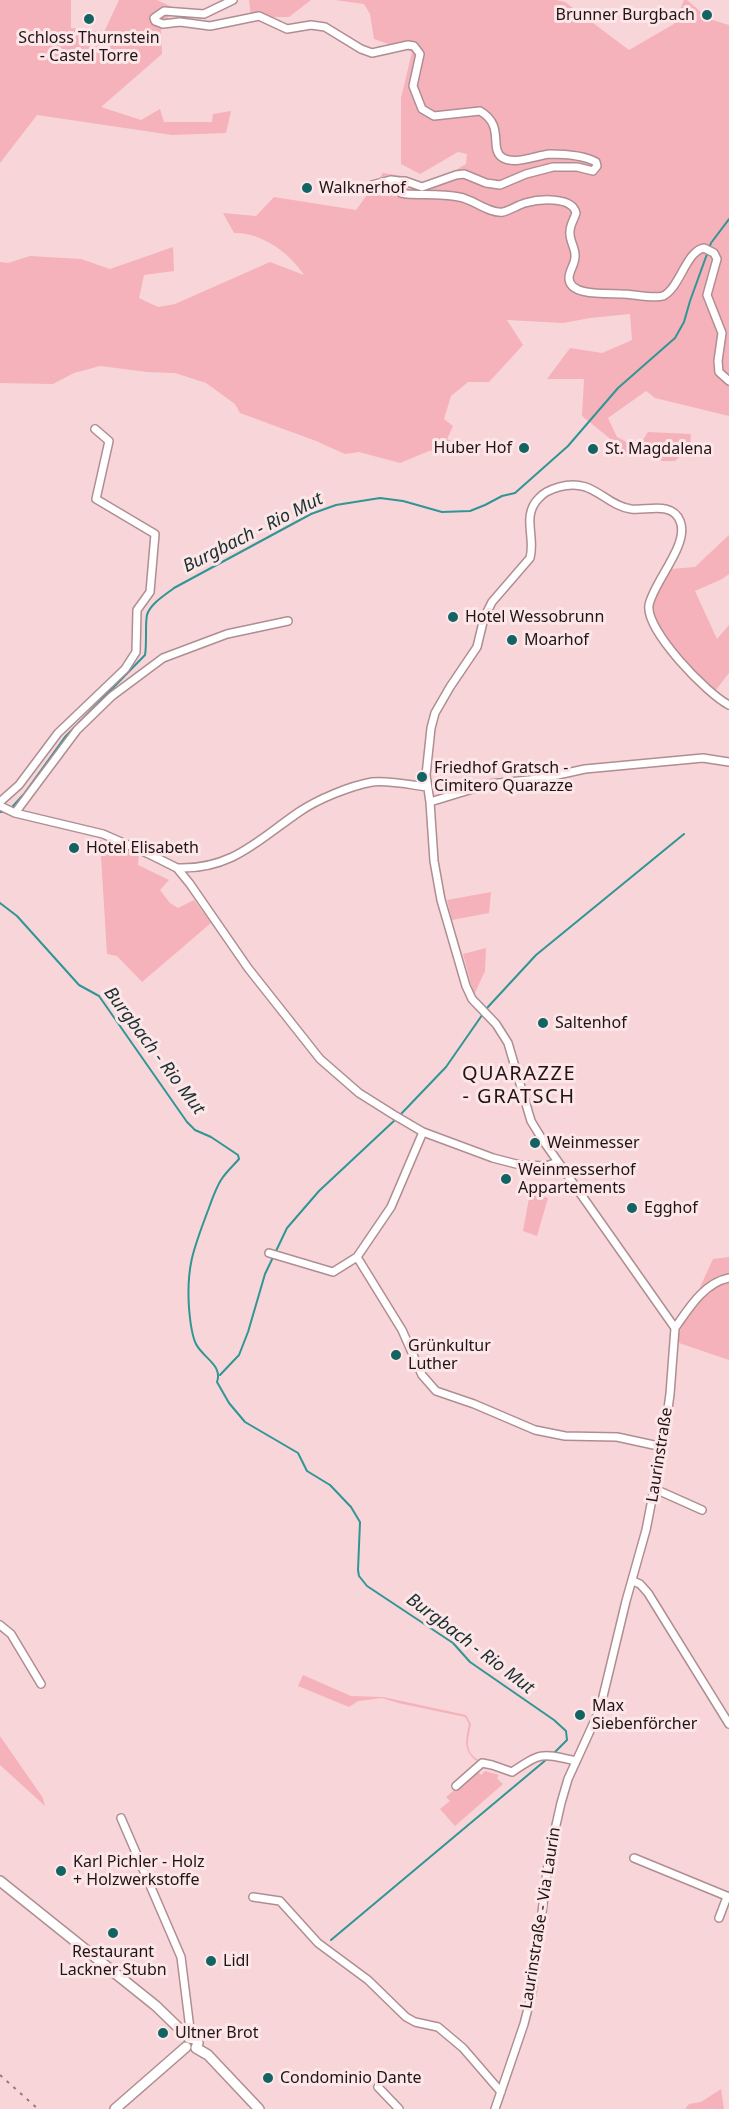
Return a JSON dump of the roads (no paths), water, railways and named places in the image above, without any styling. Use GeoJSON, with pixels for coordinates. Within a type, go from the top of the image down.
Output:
{"type":"FeatureCollection","features":[{"type":"Feature","properties":{"kind":"main road"},"geometry":{"type":"LineString","coordinates":[[0,1881],[156,2006],[188,2041],[191,2050],[196,2048],[208,2055],[259,2109]]}},
{"type":"Feature","properties":{"kind":"main road"},"geometry":{"type":"LineString","coordinates":[[115,2109],[188,2041]]}},
{"type":"Feature","properties":{"kind":"street"},"geometry":{"type":"LineString","coordinates":[[233,0],[208,12],[193,14],[164,11],[154,18],[158,23],[163,24],[180,22],[210,26],[259,16],[287,29],[311,25],[325,27],[361,49],[372,53],[408,45],[414,46],[420,54],[412,86],[422,109],[428,113],[441,115],[480,111],[485,113],[496,128],[498,152],[501,157],[507,159],[516,160],[549,154],[568,155],[589,158],[597,164],[593,171],[577,167],[553,167],[526,174],[500,185],[486,183],[464,174],[422,187],[405,181],[391,180],[372,185]]}},
{"type":"Feature","properties":{"kind":"street"},"geometry":{"type":"LineString","coordinates":[[399,181],[397,188],[401,193],[460,197],[495,212],[503,212],[528,202],[541,200],[565,202],[572,205],[576,213],[569,233],[576,257],[570,271],[569,282],[572,287],[592,293],[663,296],[669,291],[695,253],[704,248],[714,253],[717,259],[707,295],[722,333],[718,361],[719,372],[729,381]]}},
{"type":"Feature","properties":{"kind":"street"},"geometry":{"type":"LineString","coordinates":[[95,429],[109,441],[96,499],[155,534],[150,592],[137,609],[136,652],[125,669],[58,733],[19,785],[0,804],[15,813],[103,834],[177,868],[194,869],[231,859],[262,840],[300,811],[331,795],[373,782],[428,787]]}},
{"type":"Feature","properties":{"kind":"street"},"geometry":{"type":"LineString","coordinates":[[729,705],[714,695],[682,663],[652,623],[649,607],[652,596],[682,533],[677,515],[669,509],[658,507],[632,509],[624,507],[587,487],[561,486],[540,497],[531,509],[528,519],[532,551],[530,558],[492,602],[484,618],[477,647],[435,713],[430,728],[428,748],[428,787],[434,861],[441,900],[462,974],[472,999],[496,1024],[508,1043],[531,1121],[675,1328],[699,1296],[715,1282],[729,1278]]}},
{"type":"Feature","properties":{"kind":"street"},"geometry":{"type":"LineString","coordinates":[[15,813],[77,730],[112,696],[163,658],[226,634],[288,621]]}},
{"type":"Feature","properties":{"kind":"street"},"geometry":{"type":"LineString","coordinates":[[430,802],[489,784],[585,770],[703,758],[729,762]]}},
{"type":"Feature","properties":{"kind":"street"},"geometry":{"type":"LineString","coordinates":[[177,868],[248,968],[320,1059],[359,1093],[423,1132],[485,1156],[520,1165],[546,1166],[558,1162]]}},
{"type":"Feature","properties":{"kind":"street"},"geometry":{"type":"LineString","coordinates":[[269,1253],[333,1272],[357,1257],[391,1207],[423,1132]]}},
{"type":"Feature","properties":{"kind":"street"},"geometry":{"type":"LineString","coordinates":[[357,1257],[402,1330],[422,1375],[436,1391],[474,1404],[535,1430],[565,1436],[617,1437],[663,1447]]}},
{"type":"Feature","properties":{"kind":"street","name":"Laurinstraße"},"geometry":{"type":"LineString","coordinates":[[633,1581],[656,1489],[663,1447],[675,1328]]}},
{"type":"Feature","properties":{"kind":"street"},"geometry":{"type":"LineString","coordinates":[[656,1489],[702,1510]]}},
{"type":"Feature","properties":{"kind":"street"},"geometry":{"type":"LineString","coordinates":[[633,1581],[640,1584],[648,1593],[729,1724]]}},
{"type":"Feature","properties":{"kind":"street","name":"Laurinstraße - Via Laurin"},"geometry":{"type":"LineString","coordinates":[[495,2109],[532,1993],[549,1856],[564,1791],[600,1708],[633,1581]]}},
{"type":"Feature","properties":{"kind":"street"},"geometry":{"type":"LineString","coordinates":[[0,1625],[11,1634],[41,1684]]}},
{"type":"Feature","properties":{"kind":"street"},"geometry":{"type":"LineString","coordinates":[[456,1786],[482,1763],[512,1772],[527,1762],[547,1755],[576,1761]]}},
{"type":"Feature","properties":{"kind":"street"},"geometry":{"type":"LineString","coordinates":[[121,1818],[181,1957],[188,2041]]}},
{"type":"Feature","properties":{"kind":"street"},"geometry":{"type":"LineString","coordinates":[[634,1858],[728,1897],[719,1918]]}},
{"type":"Feature","properties":{"kind":"street"},"geometry":{"type":"LineString","coordinates":[[253,1897],[280,1901],[318,1943],[368,1980],[406,2017],[415,2022],[438,2027],[463,2048],[501,2092]]}},
{"type":"Feature","properties":{"kind":"street"},"geometry":{"type":"LineString","coordinates":[[378,2087],[399,2109]]}},
{"type":"Feature","properties":{"kind":"waterway","name":"Burgbach - Rio Mut"},"geometry":{"type":"LineString","coordinates":[[13,806],[65,737],[145,655],[146,619],[149,611],[158,600],[174,588],[311,514],[336,505],[380,498],[403,501],[442,512],[470,511],[502,496],[515,493],[568,446],[618,388],[675,338],[684,322],[711,243],[729,219]]}},
{"type":"Feature","properties":{"kind":"waterway"},"geometry":{"type":"LineString","coordinates":[[400,1115],[446,1067],[487,1008],[536,955],[684,834]]}},
{"type":"Feature","properties":{"kind":"waterway","name":"Burgbach - Rio Mut"},"geometry":{"type":"LineString","coordinates":[[0,903],[17,916],[79,985],[99,996],[187,1122],[195,1130],[211,1137],[238,1155],[239,1159],[223,1177],[213,1196],[190,1266],[188,1292],[194,1340],[215,1366],[217,1382],[229,1403],[245,1422],[298,1453],[307,1471],[330,1485],[351,1507],[360,1522],[359,1576],[367,1586],[453,1643],[470,1662],[554,1720],[566,1731],[567,1740],[554,1753]]}},
{"type":"Feature","properties":{"kind":"waterway"},"geometry":{"type":"LineString","coordinates":[[220,1375],[239,1355],[265,1274],[287,1228],[319,1191],[396,1119]]}},
{"type":"Feature","properties":{"kind":"waterway","name":"Burgbach - Rio Mut"},"geometry":{"type":"LineString","coordinates":[[331,1940],[547,1759]]}},
{"type":"Feature","properties":{"kind":"railway"},"geometry":{"type":"LineString","coordinates":[[0,2075],[38,2109]]}},
{"type":"Feature","properties":{"kind":"place","name":"Brunner Burgbach"},"geometry":{"type":"Point","coordinates":[707,15]}},
{"type":"Feature","properties":{"kind":"place","name":"Schloss Thurnstein - Castel Torre"},"geometry":{"type":"Point","coordinates":[89,19]}},
{"type":"Feature","properties":{"kind":"place","name":"Walknerhof"},"geometry":{"type":"Point","coordinates":[307,188]}},
{"type":"Feature","properties":{"kind":"place","name":"Huber Hof"},"geometry":{"type":"Point","coordinates":[524,448]}},
{"type":"Feature","properties":{"kind":"place","name":"St. Magdalena"},"geometry":{"type":"Point","coordinates":[593,449]}},
{"type":"Feature","properties":{"kind":"place","name":"Hotel Wessobrunn"},"geometry":{"type":"Point","coordinates":[453,617]}},
{"type":"Feature","properties":{"kind":"place","name":"Moarhof"},"geometry":{"type":"Point","coordinates":[512,640]}},
{"type":"Feature","properties":{"kind":"place","name":"Friedhof Gratsch - Cimitero Quarazze"},"geometry":{"type":"Point","coordinates":[422,777]}},
{"type":"Feature","properties":{"kind":"place","name":"Hotel Elisabeth"},"geometry":{"type":"Point","coordinates":[74,848]}},
{"type":"Feature","properties":{"kind":"place","name":"Saltenhof"},"geometry":{"type":"Point","coordinates":[543,1023]}},
{"type":"Feature","properties":{"kind":"place","name":"Weinmesser"},"geometry":{"type":"Point","coordinates":[535,1143]}},
{"type":"Feature","properties":{"kind":"place","name":"Weinmesserhof Appartements"},"geometry":{"type":"Point","coordinates":[506,1179]}},
{"type":"Feature","properties":{"kind":"place","name":"Egghof"},"geometry":{"type":"Point","coordinates":[632,1208]}},
{"type":"Feature","properties":{"kind":"place","name":"Grünkultur Luther"},"geometry":{"type":"Point","coordinates":[396,1355]}},
{"type":"Feature","properties":{"kind":"place","name":"Max Siebenförcher"},"geometry":{"type":"Point","coordinates":[580,1715]}},
{"type":"Feature","properties":{"kind":"place","name":"Karl Pichler - Holz + Holzwerkstoffe"},"geometry":{"type":"Point","coordinates":[61,1871]}},
{"type":"Feature","properties":{"kind":"place","name":"Restaurant Lackner Stubn"},"geometry":{"type":"Point","coordinates":[113,1933]}},
{"type":"Feature","properties":{"kind":"place","name":"Lidl"},"geometry":{"type":"Point","coordinates":[211,1961]}},
{"type":"Feature","properties":{"kind":"place","name":"Ultner Brot"},"geometry":{"type":"Point","coordinates":[163,2033]}},
{"type":"Feature","properties":{"kind":"place","name":"Condominio Dante"},"geometry":{"type":"Point","coordinates":[268,2078]}},
{"type":"Feature","properties":{"kind":"district","name":"QUARAZZE - GRATSCH"},"geometry":{"type":"Point","coordinates":[519,1086]}}]}
